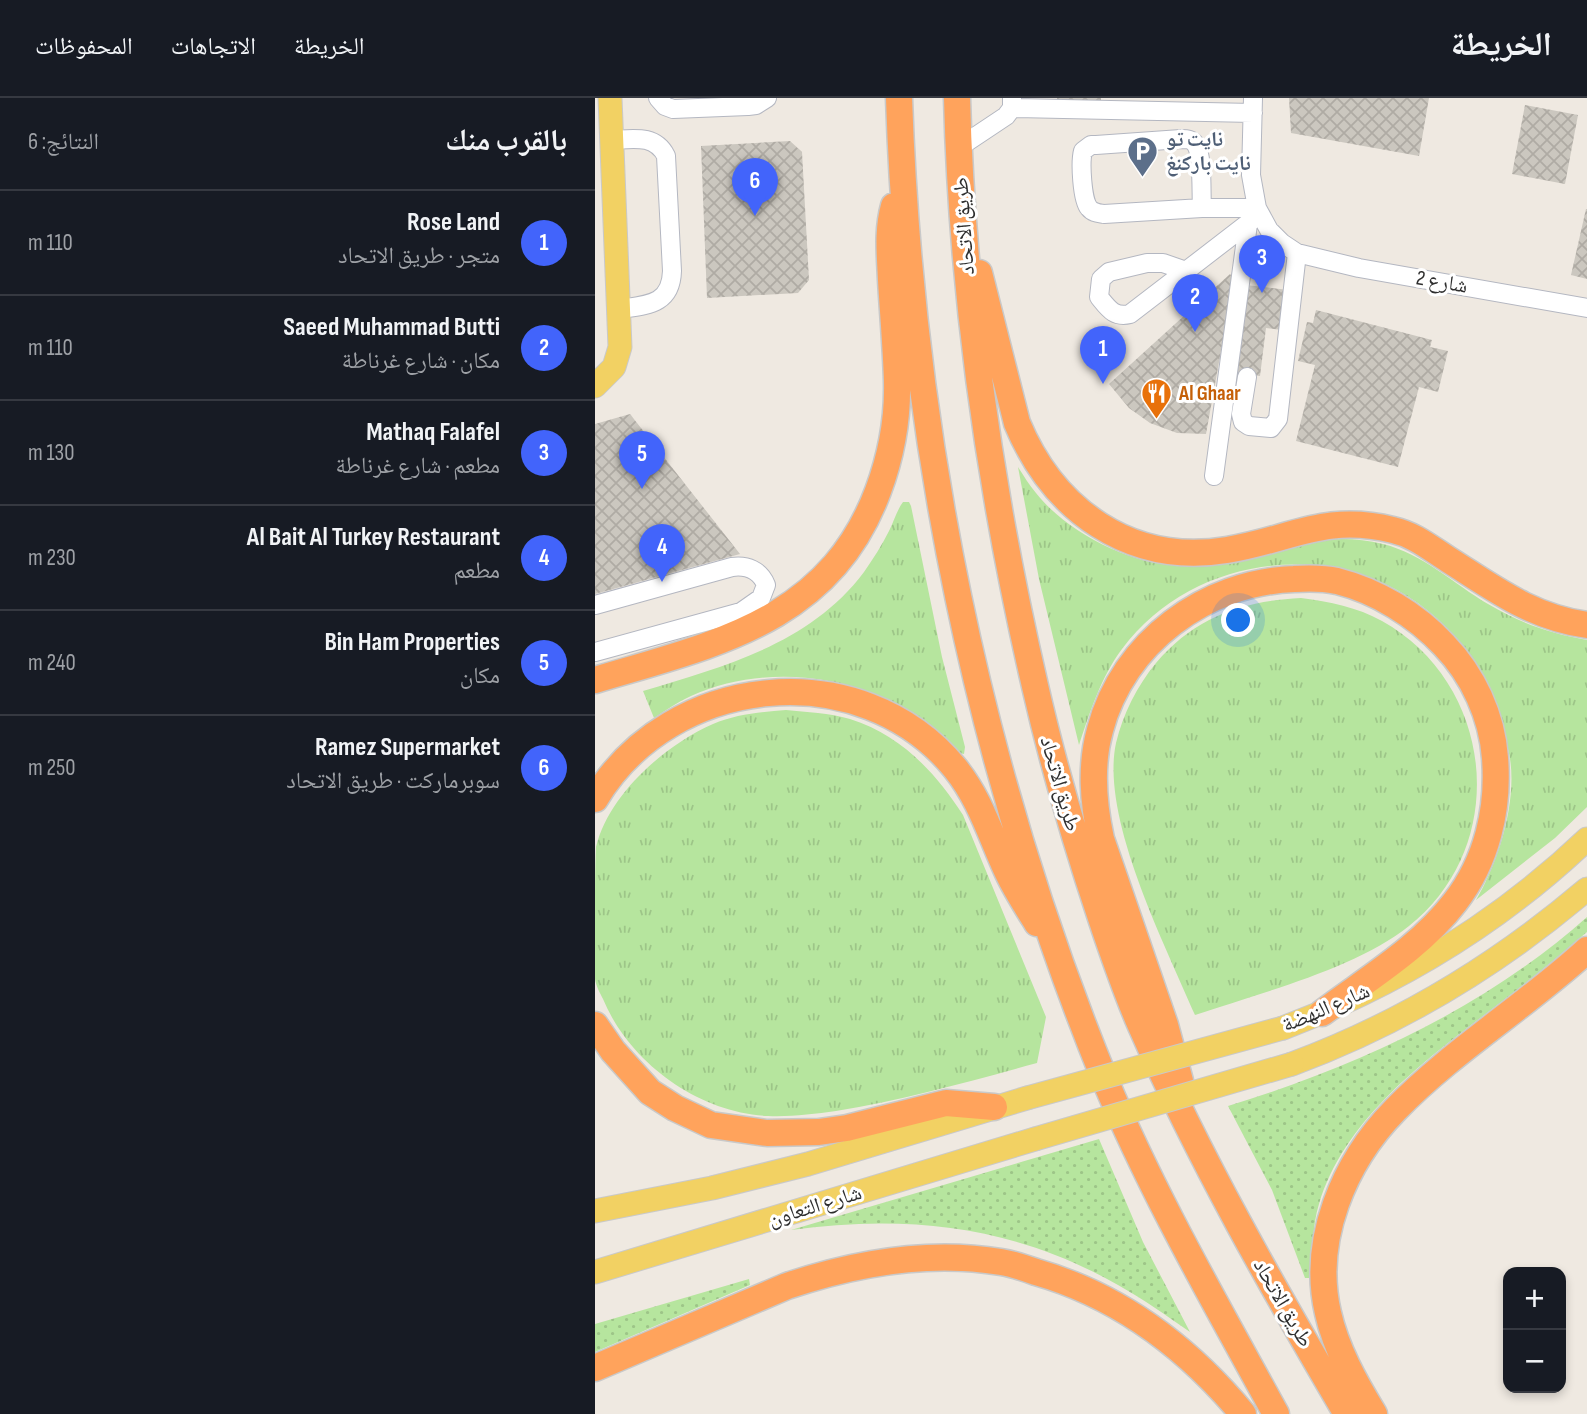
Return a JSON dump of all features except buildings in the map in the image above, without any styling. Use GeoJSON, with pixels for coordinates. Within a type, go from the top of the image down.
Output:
{"type":"FeatureCollection","features":[{"type":"Feature","properties":{"kind":"highway"},"geometry":{"type":"LineString","coordinates":[[899,98],[902,189],[923,400],[956,582],[1005,787],[1033,879],[1105,1079],[1152,1185],[1276,1414]]}},
{"type":"Feature","properties":{"kind":"highway","name":"طريق الاتحاد"},"geometry":{"type":"LineString","coordinates":[[957,98],[969,312],[995,496],[1010,579],[1064,800],[1112,950],[1140,1024],[1197,1144],[1272,1287],[1347,1414]]}},
{"type":"Feature","properties":{"kind":"highway"},"geometry":{"type":"LineString","coordinates":[[595,680],[738,634],[792,605],[813,589],[838,563],[857,536],[873,506],[883,476],[895,415],[897,383],[889,242],[891,217],[902,189]]}},
{"type":"Feature","properties":{"kind":"highway"},"geometry":{"type":"LineString","coordinates":[[963,206],[1021,435],[1038,467],[1053,486],[1089,519],[1132,541],[1180,552],[1228,550],[1328,524],[1375,526],[1419,539],[1512,601],[1558,620],[1587,625]]}},
{"type":"Feature","properties":{"kind":"highway"},"geometry":{"type":"LineString","coordinates":[[1197,1144],[1165,1025],[1101,839],[1094,798],[1094,757],[1109,703],[1138,655],[1157,635],[1178,617],[1202,603],[1254,584],[1281,579],[1336,581],[1388,602],[1423,625],[1452,654],[1482,701],[1495,751],[1497,777],[1490,829],[1471,878],[1457,900],[1422,938],[1322,1013]]}},
{"type":"Feature","properties":{"kind":"highway"},"geometry":{"type":"LineString","coordinates":[[595,799],[613,773],[634,751],[663,729],[709,707],[761,693],[788,691],[829,695],[868,705],[916,731],[955,768],[984,814],[1013,883],[1065,971]]}},
{"type":"Feature","properties":{"kind":"highway"},"geometry":{"type":"LineString","coordinates":[[1374,1414],[1348,1368],[1332,1331],[1327,1310],[1322,1270],[1328,1230],[1341,1188],[1362,1152],[1394,1111],[1432,1075],[1553,982],[1587,950]]}},
{"type":"Feature","properties":{"kind":"highway"},"geometry":{"type":"LineString","coordinates":[[595,1024],[613,1052],[650,1092],[675,1108],[711,1125],[767,1133],[820,1132],[847,1128],[946,1103],[994,1107]]}},
{"type":"Feature","properties":{"kind":"highway"},"geometry":{"type":"LineString","coordinates":[[595,1368],[817,1276],[888,1261],[971,1258],[1003,1262],[1053,1277],[1099,1296],[1142,1321],[1182,1350],[1218,1384],[1243,1414]]}},
{"type":"Feature","properties":{"kind":"main road"},"geometry":{"type":"LineString","coordinates":[[595,386],[608,375],[621,347],[610,98]]}},
{"type":"Feature","properties":{"kind":"main road","name":"شارع النهضة"},"geometry":{"type":"LineString","coordinates":[[1027,1098],[1283,1028],[1373,990],[1469,935],[1541,881],[1587,839]]}},
{"type":"Feature","properties":{"kind":"main road","name":"شارع النهضة"},"geometry":{"type":"LineString","coordinates":[[1035,1139],[1293,1064],[1335,1048],[1456,985],[1511,948],[1587,889]]}},
{"type":"Feature","properties":{"kind":"main road","name":"شارع التعاون"},"geometry":{"type":"LineString","coordinates":[[595,1211],[712,1188],[808,1164],[1027,1098]]}},
{"type":"Feature","properties":{"kind":"main road","name":"شارع التعاون"},"geometry":{"type":"LineString","coordinates":[[595,1272],[1035,1139]]}},
{"type":"Feature","properties":{"kind":"street"},"geometry":{"type":"LineString","coordinates":[[658,98],[666,106],[680,109],[756,105],[767,98]]}},
{"type":"Feature","properties":{"kind":"street"},"geometry":{"type":"LineString","coordinates":[[958,148],[1006,116],[1012,103],[1252,105],[1251,175],[1255,215],[1214,476]]}},
{"type":"Feature","properties":{"kind":"street"},"geometry":{"type":"LineString","coordinates":[[1202,208],[1199,154],[1192,141],[1181,139],[1091,145],[1083,151],[1081,161],[1085,201],[1094,212],[1104,214],[1202,208],[1255,215],[1282,243],[1297,253],[1278,419],[1274,426],[1267,429],[1249,426],[1243,422],[1241,414],[1247,377]]}},
{"type":"Feature","properties":{"kind":"street"},"geometry":{"type":"LineString","coordinates":[[612,140],[650,140],[657,143],[666,156],[673,271],[670,287],[659,300],[651,304],[619,309]]}},
{"type":"Feature","properties":{"kind":"street"},"geometry":{"type":"LineString","coordinates":[[1186,271],[1255,215]]}},
{"type":"Feature","properties":{"kind":"street","name":"شارع 2"},"geometry":{"type":"LineString","coordinates":[[1297,253],[1359,268],[1587,308]]}},
{"type":"Feature","properties":{"kind":"street"},"geometry":{"type":"LineString","coordinates":[[595,605],[737,566],[758,573],[766,585],[761,598],[741,612],[595,652]]}},
{"type":"Feature","properties":{"kind":"street"},"geometry":{"type":"LineString","coordinates":[[595,670],[621,666],[634,669]]}},
{"type":"Feature","properties":{"kind":"green space"},"geometry":{"type":"Polygon","coordinates":[[[1018,467],[1049,508],[1066,522],[1105,546],[1127,555],[1170,565],[1190,565],[1310,541],[1334,539],[1383,544],[1425,562],[1512,617],[1548,631],[1587,640],[1587,807],[1555,838],[1476,900],[1493,865],[1510,802],[1510,761],[1504,737],[1466,652],[1427,610],[1385,584],[1339,569],[1291,565],[1243,570],[1198,587],[1157,613],[1122,649],[1108,671],[1079,745],[1039,579],[1018,467]]]}},
{"type":"Feature","properties":{"kind":"green space"},"geometry":{"type":"Polygon","coordinates":[[[903,502],[909,502],[911,506],[942,657],[965,747],[964,754],[959,753],[933,728],[902,708],[869,692],[834,682],[798,677],[762,678],[726,684],[691,696],[654,718],[643,691],[705,672],[764,649],[792,635],[842,597],[874,557],[903,502]]]}},
{"type":"Feature","properties":{"kind":"green space"},"geometry":{"type":"Polygon","coordinates":[[[1301,598],[1343,606],[1373,616],[1420,649],[1448,684],[1467,724],[1476,767],[1475,811],[1464,853],[1442,892],[1409,926],[1362,955],[1335,967],[1195,1015],[1153,918],[1126,843],[1117,807],[1114,773],[1116,743],[1127,711],[1143,681],[1156,663],[1187,634],[1221,614],[1240,608],[1301,598]]]}},
{"type":"Feature","properties":{"kind":"green space"},"geometry":{"type":"Polygon","coordinates":[[[786,710],[850,719],[885,735],[915,757],[952,799],[963,815],[1046,1017],[1037,1063],[861,1107],[811,1114],[768,1116],[742,1113],[716,1105],[669,1080],[648,1063],[615,1022],[595,979],[596,847],[613,808],[626,790],[658,758],[695,733],[731,718],[786,710]]]}},
{"type":"Feature","properties":{"kind":"green space"},"geometry":{"type":"Polygon","coordinates":[[[1587,917],[1587,932],[1422,1064],[1395,1088],[1349,1142],[1332,1172],[1319,1204],[1313,1238],[1312,1273],[1309,1278],[1305,1278],[1272,1190],[1228,1106],[1325,1072],[1418,1031],[1506,979],[1548,950],[1587,917]]]}},
{"type":"Feature","properties":{"kind":"green space"},"geometry":{"type":"Polygon","coordinates":[[[1099,1139],[1143,1242],[1190,1332],[1127,1290],[1079,1265],[1000,1237],[919,1225],[834,1225],[791,1230],[1099,1139]]]}},
{"type":"Feature","properties":{"kind":"green space"},"geometry":{"type":"Polygon","coordinates":[[[749,1279],[750,1285],[595,1352],[595,1324],[749,1279]]]}},
{"type":"Feature","properties":{"kind":"place","name":"نايت تو نايت باركنغ"},"geometry":{"type":"Point","coordinates":[1143,178]}},
{"type":"Feature","properties":{"kind":"place","name":"Ramez Supermarket"},"geometry":{"type":"Point","coordinates":[755,216]}},
{"type":"Feature","properties":{"kind":"place","name":"Mathaq Falafel"},"geometry":{"type":"Point","coordinates":[1262,293]}},
{"type":"Feature","properties":{"kind":"place","name":"Saeed Muhammad Butti"},"geometry":{"type":"Point","coordinates":[1195,332]}},
{"type":"Feature","properties":{"kind":"place","name":"Rose Land"},"geometry":{"type":"Point","coordinates":[1103,384]}},
{"type":"Feature","properties":{"kind":"place","name":"Al Ghaar"},"geometry":{"type":"Point","coordinates":[1156,420]}},
{"type":"Feature","properties":{"kind":"place","name":"Bin Ham Properties"},"geometry":{"type":"Point","coordinates":[642,489]}},
{"type":"Feature","properties":{"kind":"place","name":"Al Bait Al Turkey Restaurant"},"geometry":{"type":"Point","coordinates":[662,582]}}]}
